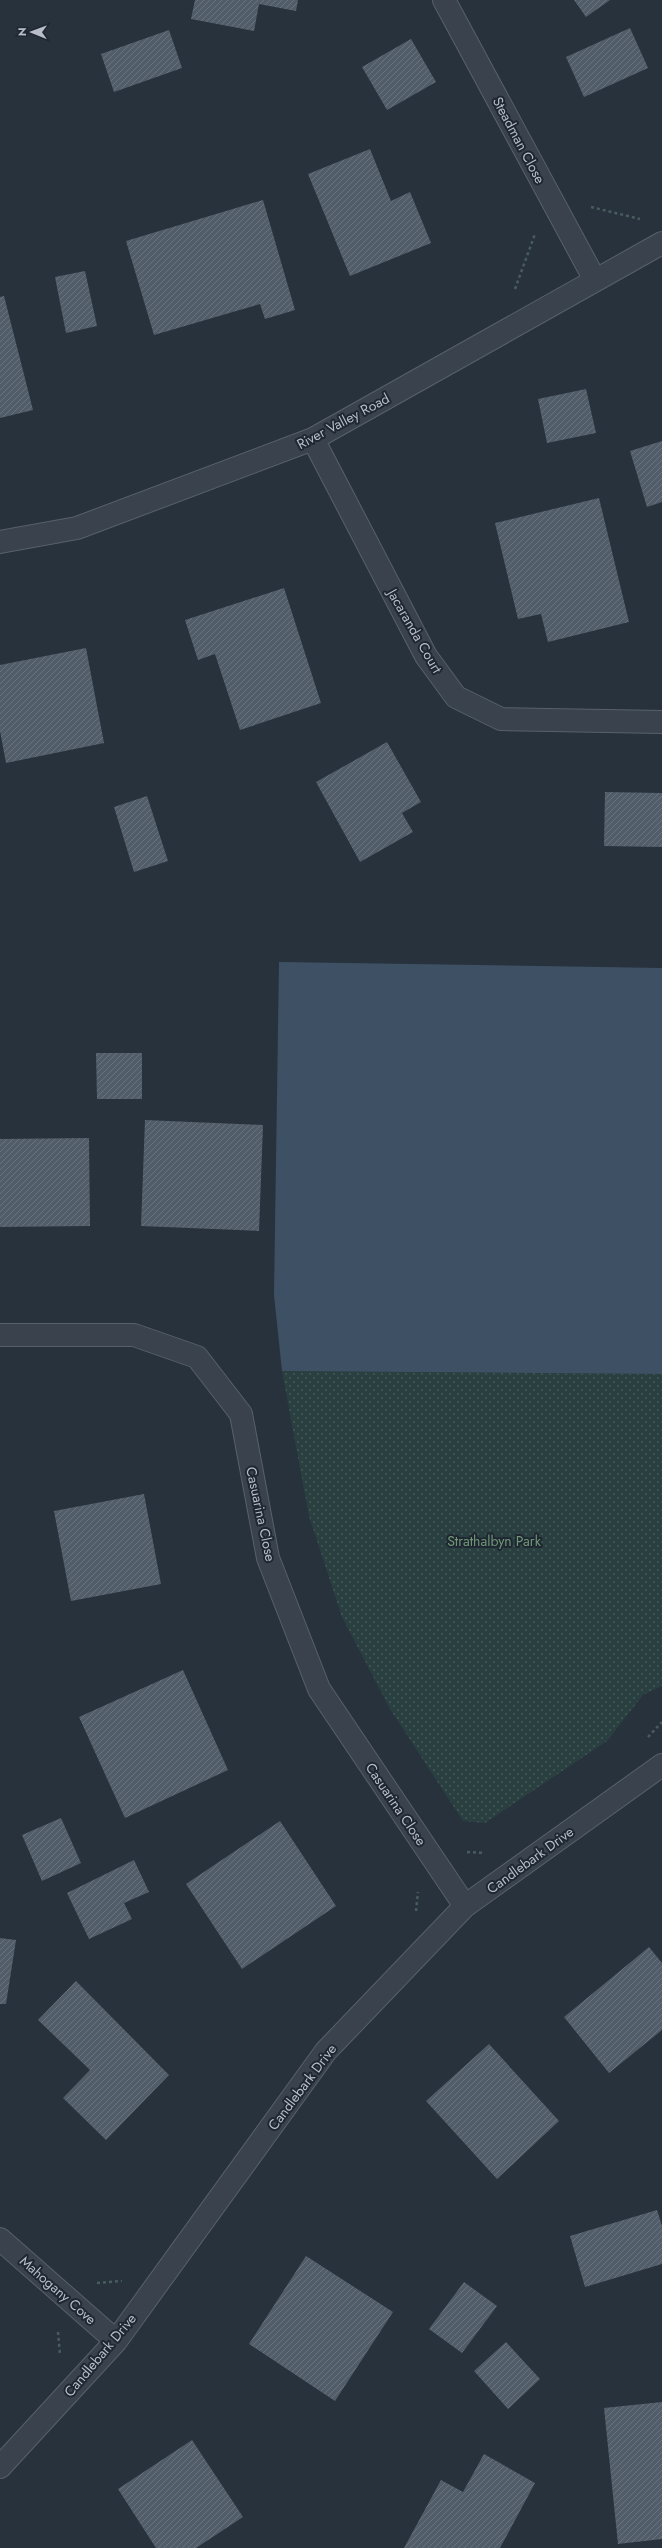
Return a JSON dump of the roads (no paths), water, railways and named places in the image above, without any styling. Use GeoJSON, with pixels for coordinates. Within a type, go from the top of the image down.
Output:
{"type":"FeatureCollection","features":[{"type":"Feature","properties":{"kind":"street","name":"Steadman Close"},"geometry":{"type":"LineString","coordinates":[[444,0],[595,280]]}},
{"type":"Feature","properties":{"kind":"street","name":"River Valley Road"},"geometry":{"type":"LineString","coordinates":[[0,542],[76,528],[313,439],[595,280],[662,244]]}},
{"type":"Feature","properties":{"kind":"street","name":"Jacaranda Court"},"geometry":{"type":"LineString","coordinates":[[313,439],[426,656],[456,697],[501,719],[662,722]]}},
{"type":"Feature","properties":{"kind":"street","name":"Casuarina Close"},"geometry":{"type":"LineString","coordinates":[[0,1335],[134,1335],[197,1357],[241,1414],[268,1558],[319,1689],[465,1906]]}},
{"type":"Feature","properties":{"kind":"street","name":"Candlebark Drive"},"geometry":{"type":"LineString","coordinates":[[0,2467],[116,2340],[326,2051],[465,1906],[662,1765]]}},
{"type":"Feature","properties":{"kind":"street","name":"Mahogany Cove"},"geometry":{"type":"LineString","coordinates":[[0,2238],[116,2340]]}},
{"type":"Feature","properties":{"kind":"water"},"geometry":{"type":"Polygon","coordinates":[[[279,962],[662,968],[662,1374],[282,1371],[274,1295],[279,962]]]}},
{"type":"Feature","properties":{"kind":"park label","name":"Strathalbyn Park"},"geometry":{"type":"Point","coordinates":[494,1541]}}]}
